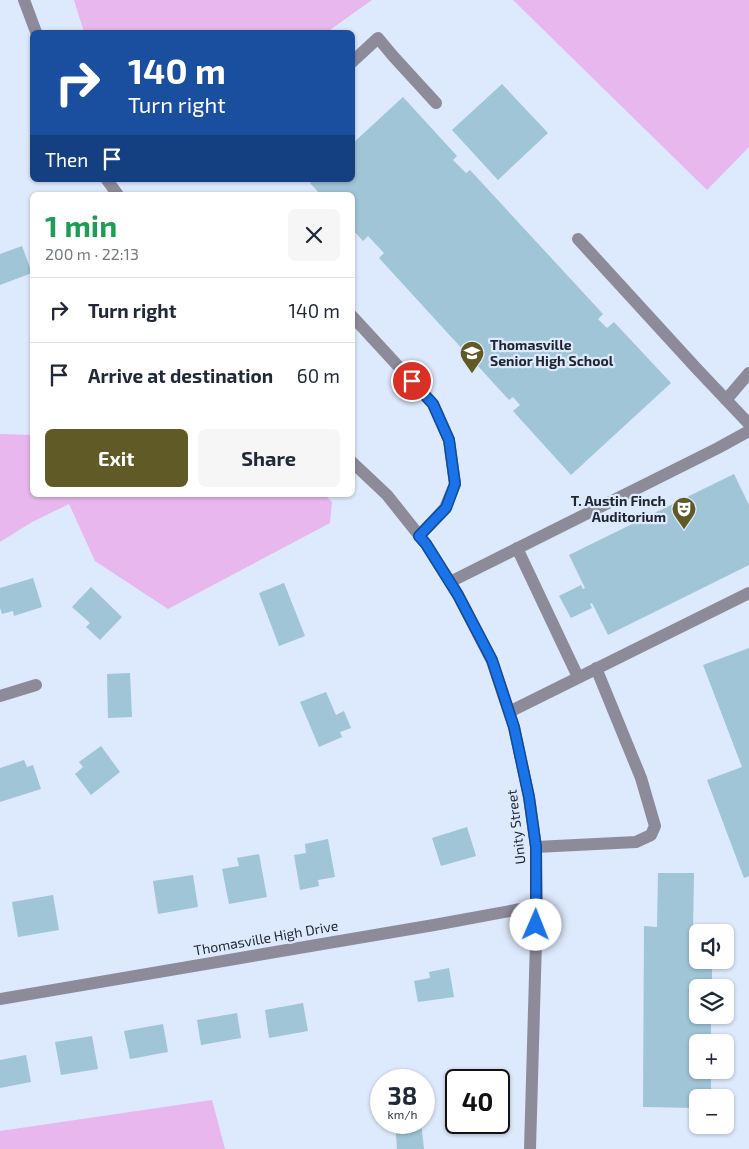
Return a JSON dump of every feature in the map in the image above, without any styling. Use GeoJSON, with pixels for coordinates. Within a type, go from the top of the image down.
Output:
{"type":"FeatureCollection","features":[{"type":"Feature","properties":{"kind":"street"},"geometry":{"type":"LineString","coordinates":[[24,0],[35,30]]}},
{"type":"Feature","properties":{"kind":"street"},"geometry":{"type":"LineString","coordinates":[[355,59],[378,38],[436,103]]}},
{"type":"Feature","properties":{"kind":"street"},"geometry":{"type":"LineString","coordinates":[[578,239],[749,424]]}},
{"type":"Feature","properties":{"kind":"street"},"geometry":{"type":"LineString","coordinates":[[355,319],[433,404],[449,440],[455,484],[446,508],[419,536]]}},
{"type":"Feature","properties":{"kind":"street"},"geometry":{"type":"LineString","coordinates":[[726,400],[749,373]]}},
{"type":"Feature","properties":{"kind":"street"},"geometry":{"type":"LineString","coordinates":[[450,582],[749,431]]}},
{"type":"Feature","properties":{"kind":"street","name":"Unity Street"},"geometry":{"type":"LineString","coordinates":[[355,465],[387,495],[426,544],[458,595],[492,660],[514,727],[529,797],[536,847],[537,906],[530,1149]]}},
{"type":"Feature","properties":{"kind":"street"},"geometry":{"type":"LineString","coordinates":[[517,548],[578,677]]}},
{"type":"Feature","properties":{"kind":"street"},"geometry":{"type":"LineString","coordinates":[[509,712],[749,593]]}},
{"type":"Feature","properties":{"kind":"street"},"geometry":{"type":"LineString","coordinates":[[536,847],[636,842],[651,835],[655,826],[640,778],[596,668]]}},
{"type":"Feature","properties":{"kind":"street"},"geometry":{"type":"LineString","coordinates":[[0,696],[36,685]]}},
{"type":"Feature","properties":{"kind":"street","name":"Thomasville High Drive"},"geometry":{"type":"LineString","coordinates":[[0,999],[537,906]]}},
{"type":"Feature","properties":{"kind":"shaded area"},"geometry":{"type":"Polygon","coordinates":[[[74,0],[372,0],[330,30],[83,30],[74,0]]]}},
{"type":"Feature","properties":{"kind":"shaded area"},"geometry":{"type":"Polygon","coordinates":[[[513,0],[749,0],[749,147],[707,190],[513,0]]]}},
{"type":"Feature","properties":{"kind":"shaded area"},"geometry":{"type":"Polygon","coordinates":[[[0,434],[30,435],[30,497],[327,497],[332,502],[330,523],[168,609],[95,561],[69,504],[32,522],[0,542],[0,434]]]}},
{"type":"Feature","properties":{"kind":"shaded area"},"geometry":{"type":"Polygon","coordinates":[[[212,1100],[225,1149],[0,1149],[0,1131],[212,1100]]]}},
{"type":"Feature","properties":{"kind":"building"},"geometry":{"type":"Polygon","coordinates":[[[502,84],[548,133],[498,180],[452,130],[502,84]]]}},
{"type":"Feature","properties":{"kind":"building"},"geometry":{"type":"Polygon","coordinates":[[[403,97],[457,156],[453,160],[466,173],[470,170],[603,314],[598,319],[607,328],[614,322],[671,383],[571,475],[513,411],[520,405],[513,397],[509,400],[379,258],[384,253],[368,236],[363,241],[355,232],[355,192],[318,192],[310,183],[355,182],[355,141],[403,97]]]}},
{"type":"Feature","properties":{"kind":"building"},"geometry":{"type":"Polygon","coordinates":[[[22,246],[30,268],[30,274],[0,285],[0,254],[22,246]]]}},
{"type":"Feature","properties":{"kind":"building","name":"T. Austin Finch Auditorium"},"geometry":{"type":"Polygon","coordinates":[[[734,474],[749,505],[749,565],[608,635],[592,603],[590,604],[592,608],[571,618],[559,596],[581,585],[583,589],[585,588],[569,555],[734,474]]]}},
{"type":"Feature","properties":{"kind":"building"},"geometry":{"type":"Polygon","coordinates":[[[33,578],[42,607],[14,616],[13,611],[2,614],[0,608],[0,588],[33,578]]]}},
{"type":"Feature","properties":{"kind":"building"},"geometry":{"type":"Polygon","coordinates":[[[284,583],[305,636],[279,646],[259,593],[284,583]]]}},
{"type":"Feature","properties":{"kind":"building"},"geometry":{"type":"Polygon","coordinates":[[[91,587],[122,617],[100,640],[86,627],[90,623],[72,607],[91,587]]]}},
{"type":"Feature","properties":{"kind":"building"},"geometry":{"type":"Polygon","coordinates":[[[749,648],[749,876],[744,878],[707,780],[742,767],[703,665],[749,648]]]}},
{"type":"Feature","properties":{"kind":"building"},"geometry":{"type":"Polygon","coordinates":[[[130,673],[132,717],[108,718],[107,674],[130,673]]]}},
{"type":"Feature","properties":{"kind":"building"},"geometry":{"type":"Polygon","coordinates":[[[326,692],[336,715],[344,711],[351,728],[340,732],[342,737],[319,747],[300,702],[326,692]]]}},
{"type":"Feature","properties":{"kind":"building"},"geometry":{"type":"Polygon","coordinates":[[[101,746],[120,772],[91,795],[75,774],[83,767],[79,762],[101,746]]]}},
{"type":"Feature","properties":{"kind":"building"},"geometry":{"type":"Polygon","coordinates":[[[24,760],[27,767],[33,765],[41,789],[0,802],[0,768],[24,760]]]}},
{"type":"Feature","properties":{"kind":"building"},"geometry":{"type":"Polygon","coordinates":[[[467,827],[476,856],[441,866],[432,838],[467,827]]]}},
{"type":"Feature","properties":{"kind":"building"},"geometry":{"type":"Polygon","coordinates":[[[328,839],[335,877],[318,880],[319,886],[300,890],[294,855],[306,853],[305,844],[328,839]]]}},
{"type":"Feature","properties":{"kind":"building"},"geometry":{"type":"Polygon","coordinates":[[[259,854],[267,897],[229,904],[222,869],[239,866],[237,858],[259,854]]]}},
{"type":"Feature","properties":{"kind":"building"},"geometry":{"type":"Polygon","coordinates":[[[658,873],[694,873],[693,924],[689,924],[689,969],[712,969],[712,979],[689,979],[689,1024],[711,1024],[711,1034],[689,1034],[689,1079],[711,1079],[711,1089],[689,1089],[689,1108],[643,1107],[644,926],[657,927],[658,873]]]}},
{"type":"Feature","properties":{"kind":"building"},"geometry":{"type":"Polygon","coordinates":[[[193,875],[198,907],[158,914],[153,881],[193,875]]]}},
{"type":"Feature","properties":{"kind":"building"},"geometry":{"type":"Polygon","coordinates":[[[53,895],[59,930],[18,937],[12,902],[53,895]]]}},
{"type":"Feature","properties":{"kind":"building"},"geometry":{"type":"Polygon","coordinates":[[[449,968],[454,997],[418,1002],[414,981],[430,978],[429,972],[449,968]]]}},
{"type":"Feature","properties":{"kind":"building"},"geometry":{"type":"Polygon","coordinates":[[[303,1003],[308,1031],[269,1038],[265,1010],[303,1003]]]}},
{"type":"Feature","properties":{"kind":"building"},"geometry":{"type":"Polygon","coordinates":[[[237,1013],[241,1038],[201,1045],[197,1020],[237,1013]]]}},
{"type":"Feature","properties":{"kind":"building"},"geometry":{"type":"Polygon","coordinates":[[[163,1024],[168,1052],[130,1059],[124,1031],[163,1024]]]}},
{"type":"Feature","properties":{"kind":"building"},"geometry":{"type":"Polygon","coordinates":[[[92,1036],[98,1069],[61,1075],[55,1042],[92,1036]]]}},
{"type":"Feature","properties":{"kind":"building"},"geometry":{"type":"Polygon","coordinates":[[[26,1055],[31,1082],[0,1088],[0,1060],[26,1055]]]}},
{"type":"Feature","properties":{"kind":"building"},"geometry":{"type":"Polygon","coordinates":[[[396,1134],[422,1134],[424,1149],[397,1149],[396,1134]]]}},
{"type":"Feature","properties":{"kind":"place","name":"Thomasville Senior High School"},"geometry":{"type":"Point","coordinates":[472,374]}},
{"type":"Feature","properties":{"kind":"place","name":"T. Austin Finch Auditorium"},"geometry":{"type":"Point","coordinates":[684,530]}},
{"type":"Feature","properties":{"kind":"route"},"geometry":{"type":"LineString","coordinates":[[412,381],[433,404],[449,440],[455,484],[446,508],[419,536],[458,595],[492,660],[514,727],[529,797],[536,847],[536,925]]}}]}
